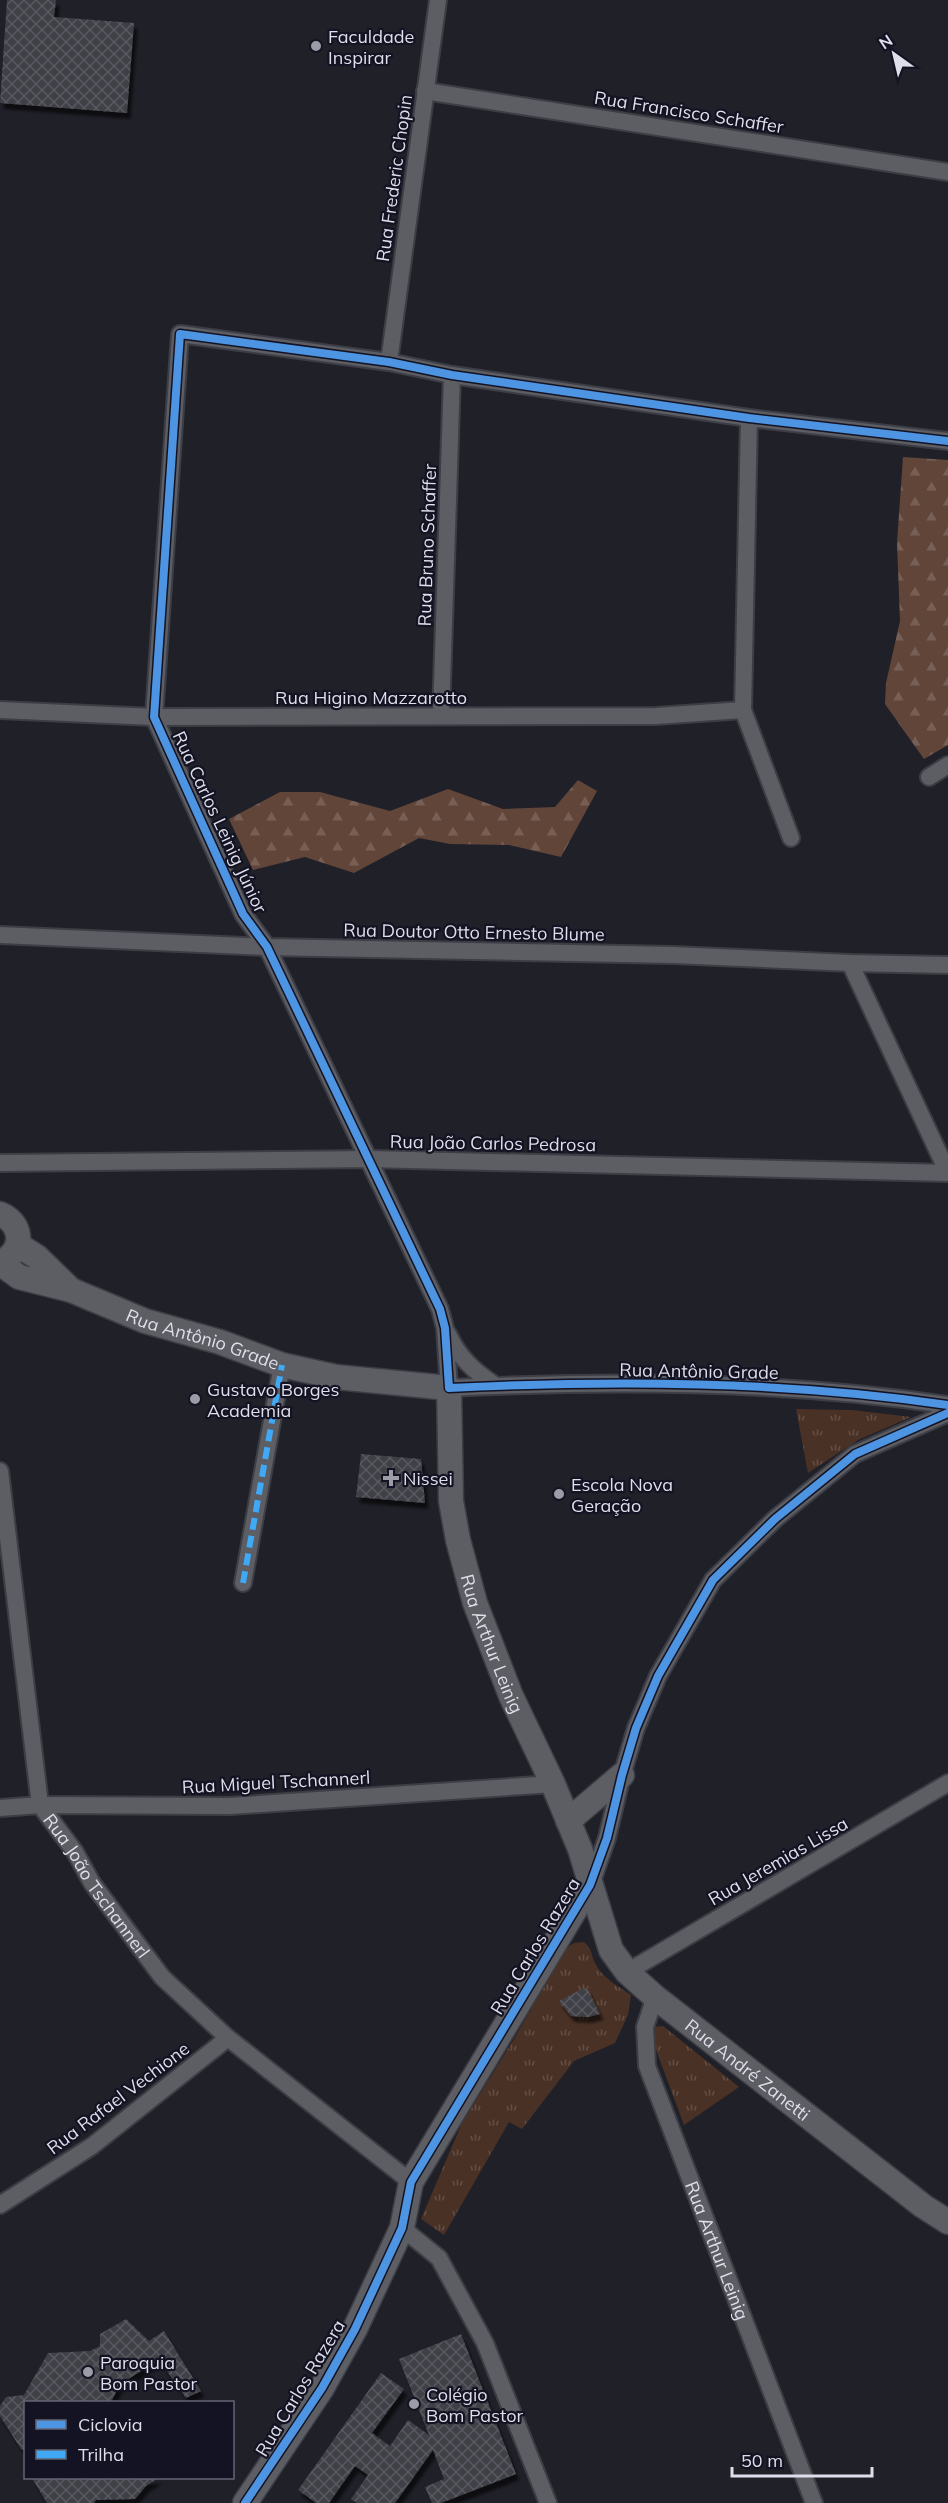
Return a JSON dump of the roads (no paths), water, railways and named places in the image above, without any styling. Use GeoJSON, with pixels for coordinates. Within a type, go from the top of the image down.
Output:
{"type":"FeatureCollection","features":[{"type":"Feature","properties":{"kind":"main road"},"geometry":{"type":"LineString","coordinates":[[0,1262],[14,1252],[18,1245],[16,1227],[1,1213]]}},
{"type":"Feature","properties":{"kind":"main road","name":"Rua Antônio Grade"},"geometry":{"type":"LineString","coordinates":[[18,1245],[38,1257],[71,1290]]}},
{"type":"Feature","properties":{"kind":"main road","name":"Rua Antônio Grade"},"geometry":{"type":"LineString","coordinates":[[0,1262],[19,1277],[71,1290],[145,1321],[220,1342],[282,1365],[336,1377],[449,1388]]}},
{"type":"Feature","properties":{"kind":"main road","name":"Rua Arthur Leinig"},"geometry":{"type":"LineString","coordinates":[[449,1388],[451,1502],[458,1540],[475,1603],[511,1696],[554,1784],[580,1849],[590,1885]]}},
{"type":"Feature","properties":{"kind":"main road"},"geometry":{"type":"LineString","coordinates":[[568,1821],[622,1775]]}},
{"type":"Feature","properties":{"kind":"main road","name":"Rua André Zanetti"},"geometry":{"type":"LineString","coordinates":[[590,1885],[611,1950],[627,1972],[655,1997],[922,2206],[948,2222]]}},
{"type":"Feature","properties":{"kind":"main road","name":"Rua Carlos Razera"},"geometry":{"type":"LineString","coordinates":[[245,2503],[296,2429],[339,2359],[402,2228],[411,2182],[590,1885]]}},
{"type":"Feature","properties":{"kind":"street","name":"Rua Frederic Chopin"},"geometry":{"type":"LineString","coordinates":[[389,362],[438,0]]}},
{"type":"Feature","properties":{"kind":"street","name":"Rua Francisco Schaffer"},"geometry":{"type":"LineString","coordinates":[[425,92],[948,172]]}},
{"type":"Feature","properties":{"kind":"street","name":"Rua Carlos Leinig Júnior"},"geometry":{"type":"LineString","coordinates":[[389,362],[180,334],[154,717],[243,914],[267,947],[440,1309],[445,1328],[449,1388]]}},
{"type":"Feature","properties":{"kind":"street"},"geometry":{"type":"LineString","coordinates":[[389,362],[452,375],[749,418],[948,441]]}},
{"type":"Feature","properties":{"kind":"street","name":"Rua Bruno Schaffer"},"geometry":{"type":"LineString","coordinates":[[441,716],[452,375]]}},
{"type":"Feature","properties":{"kind":"street"},"geometry":{"type":"LineString","coordinates":[[749,418],[742,710],[791,838]]}},
{"type":"Feature","properties":{"kind":"street","name":"Rua Higino Mazzarotto"},"geometry":{"type":"LineString","coordinates":[[0,710],[154,717],[656,716],[742,710]]}},
{"type":"Feature","properties":{"kind":"street"},"geometry":{"type":"LineString","coordinates":[[929,777],[948,765]]}},
{"type":"Feature","properties":{"kind":"street","name":"Rua Doutor Otto Ernesto Blume"},"geometry":{"type":"LineString","coordinates":[[0,935],[267,947],[673,955],[850,963],[948,964]]}},
{"type":"Feature","properties":{"kind":"street"},"geometry":{"type":"LineString","coordinates":[[850,963],[948,1173]]}},
{"type":"Feature","properties":{"kind":"street","name":"Rua João Carlos Pedrosa"},"geometry":{"type":"LineString","coordinates":[[0,1163],[370,1159],[948,1173]]}},
{"type":"Feature","properties":{"kind":"street","name":"Rua Carlos Leinig Júnior"},"geometry":{"type":"LineString","coordinates":[[445,1328],[457,1352],[465,1362],[496,1386]]}},
{"type":"Feature","properties":{"kind":"street"},"geometry":{"type":"LineString","coordinates":[[243,1582],[282,1365]]}},
{"type":"Feature","properties":{"kind":"street","name":"Rua Antônio Grade"},"geometry":{"type":"LineString","coordinates":[[449,1388],[592,1384],[807,1389],[876,1395],[948,1405]]}},
{"type":"Feature","properties":{"kind":"street","name":"Rua Carlos Razera"},"geometry":{"type":"LineString","coordinates":[[590,1885],[607,1838],[636,1728],[658,1676],[713,1580],[775,1520],[855,1454],[948,1413]]}},
{"type":"Feature","properties":{"kind":"street","name":"Rua João Tschannerl"},"geometry":{"type":"LineString","coordinates":[[0,1471],[40,1805],[70,1844],[92,1883],[162,1977],[228,2038],[411,2182]]}},
{"type":"Feature","properties":{"kind":"street","name":"Rua Jeremias Lissa"},"geometry":{"type":"LineString","coordinates":[[627,1972],[948,1783]]}},
{"type":"Feature","properties":{"kind":"street","name":"Rua Miguel Tschannerl"},"geometry":{"type":"LineString","coordinates":[[0,1808],[40,1805],[230,1806],[554,1784]]}},
{"type":"Feature","properties":{"kind":"street","name":"Rua Arthur Leinig"},"geometry":{"type":"LineString","coordinates":[[655,1997],[645,2027],[647,2066],[814,2503]]}},
{"type":"Feature","properties":{"kind":"street","name":"Rua Rafael Vechione"},"geometry":{"type":"LineString","coordinates":[[0,2205],[92,2146],[228,2038]]}},
{"type":"Feature","properties":{"kind":"street"},"geometry":{"type":"LineString","coordinates":[[402,2228],[439,2258],[485,2343],[548,2503]]}},
{"type":"Feature","properties":{"kind":"place","name":"Faculdade Inspirar"},"geometry":{"type":"Point","coordinates":[316,46]}},
{"type":"Feature","properties":{"kind":"place","name":"Gustavo Borges Academia"},"geometry":{"type":"Point","coordinates":[195,1399]}},
{"type":"Feature","properties":{"kind":"place","name":"Nissei"},"geometry":{"type":"Point","coordinates":[391,1478]}},
{"type":"Feature","properties":{"kind":"place","name":"Escola Nova Geração"},"geometry":{"type":"Point","coordinates":[559,1494]}},
{"type":"Feature","properties":{"kind":"place","name":"Paroquia Bom Pastor"},"geometry":{"type":"Point","coordinates":[88,2372]}},
{"type":"Feature","properties":{"kind":"place","name":"Colégio Bom Pastor"},"geometry":{"type":"Point","coordinates":[414,2404]}}]}
